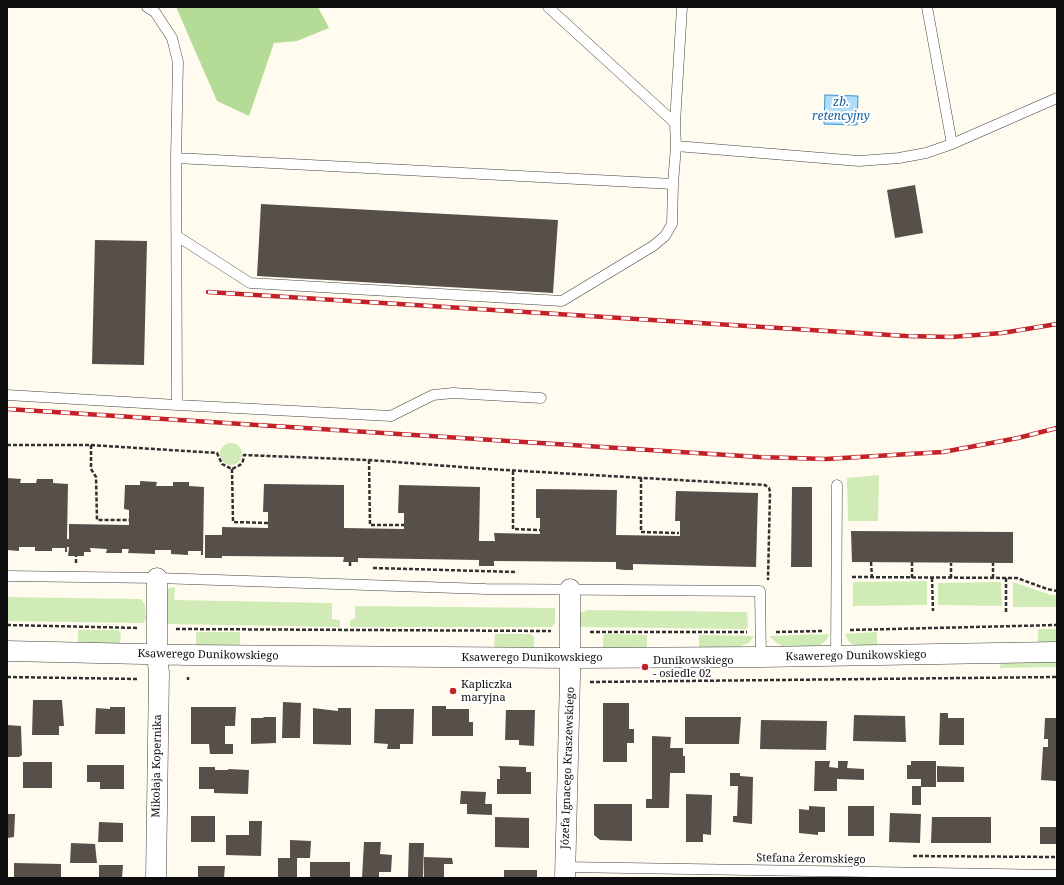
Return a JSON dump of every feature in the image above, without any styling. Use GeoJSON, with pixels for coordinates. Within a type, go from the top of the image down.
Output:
{"type":"FeatureCollection","features":[{"type":"Feature","properties":{"kind":"street","name":"Mikołaja Kopernika"},"geometry":{"type":"LineString","coordinates":[[156,878],[159,673],[157,655],[157,578]]}},
{"type":"Feature","properties":{"kind":"street","name":"Józefa Ignacego Kraszewskiego"},"geometry":{"type":"LineString","coordinates":[[565,872],[570,658],[570,589]]}},
{"type":"Feature","properties":{"kind":"street","name":"Ksawerego Dunikowskiego"},"geometry":{"type":"LineString","coordinates":[[7,651],[157,655],[570,658],[761,657],[1057,652]]}},
{"type":"Feature","properties":{"kind":"lane"},"geometry":{"type":"LineString","coordinates":[[147,7],[155,12],[172,38],[178,62],[176,158],[177,405]]}},
{"type":"Feature","properties":{"kind":"lane"},"geometry":{"type":"LineString","coordinates":[[548,7],[675,123]]}},
{"type":"Feature","properties":{"kind":"lane"},"geometry":{"type":"LineString","coordinates":[[177,236],[250,284],[562,301],[653,246],[665,236],[672,224],[676,146],[675,123],[682,7]]}},
{"type":"Feature","properties":{"kind":"lane"},"geometry":{"type":"LineString","coordinates":[[927,7],[952,144]]}},
{"type":"Feature","properties":{"kind":"lane"},"geometry":{"type":"LineString","coordinates":[[676,146],[859,161],[899,158],[926,153],[952,144],[1057,98]]}},
{"type":"Feature","properties":{"kind":"lane"},"geometry":{"type":"LineString","coordinates":[[176,158],[673,184]]}},
{"type":"Feature","properties":{"kind":"lane"},"geometry":{"type":"LineString","coordinates":[[7,396],[390,416],[433,395],[453,393],[541,398]]}},
{"type":"Feature","properties":{"kind":"lane"},"geometry":{"type":"LineString","coordinates":[[836,656],[837,485]]}},
{"type":"Feature","properties":{"kind":"lane"},"geometry":{"type":"LineString","coordinates":[[7,576],[157,578],[471,588],[760,591],[761,657]]}},
{"type":"Feature","properties":{"kind":"lane","name":"Stefana Żeromskiego"},"geometry":{"type":"LineString","coordinates":[[565,872],[1057,875]]}},
{"type":"Feature","properties":{"kind":"path"},"geometry":{"type":"LineString","coordinates":[[7,445],[91,445],[217,453],[222,464],[232,469],[240,466],[244,455],[369,460],[513,471],[765,485],[769,488],[770,492],[768,580],[770,581]]}},
{"type":"Feature","properties":{"kind":"path"},"geometry":{"type":"LineString","coordinates":[[91,445],[91,469],[96,477],[97,520],[129,520]]}},
{"type":"Feature","properties":{"kind":"path"},"geometry":{"type":"LineString","coordinates":[[369,460],[370,525],[404,525]]}},
{"type":"Feature","properties":{"kind":"path"},"geometry":{"type":"LineString","coordinates":[[232,469],[233,522],[268,523]]}},
{"type":"Feature","properties":{"kind":"path"},"geometry":{"type":"LineString","coordinates":[[513,471],[513,529],[540,530]]}},
{"type":"Feature","properties":{"kind":"path"},"geometry":{"type":"LineString","coordinates":[[641,478],[641,532],[680,533]]}},
{"type":"Feature","properties":{"kind":"path"},"geometry":{"type":"LineString","coordinates":[[76,556],[76,563]]}},
{"type":"Feature","properties":{"kind":"path"},"geometry":{"type":"LineString","coordinates":[[350,562],[350,568]]}},
{"type":"Feature","properties":{"kind":"path"},"geometry":{"type":"LineString","coordinates":[[871,562],[872,578]]}},
{"type":"Feature","properties":{"kind":"path"},"geometry":{"type":"LineString","coordinates":[[912,562],[912,578]]}},
{"type":"Feature","properties":{"kind":"path"},"geometry":{"type":"LineString","coordinates":[[951,578],[952,563]]}},
{"type":"Feature","properties":{"kind":"path"},"geometry":{"type":"LineString","coordinates":[[993,563],[993,578]]}},
{"type":"Feature","properties":{"kind":"path"},"geometry":{"type":"LineString","coordinates":[[837,578],[1018,578],[1047,589],[1057,591]]}},
{"type":"Feature","properties":{"kind":"path"},"geometry":{"type":"LineString","coordinates":[[932,578],[933,611]]}},
{"type":"Feature","properties":{"kind":"path"},"geometry":{"type":"LineString","coordinates":[[1006,578],[1006,612]]}},
{"type":"Feature","properties":{"kind":"path"},"geometry":{"type":"LineString","coordinates":[[7,625],[157,628],[761,632],[1057,625]]}},
{"type":"Feature","properties":{"kind":"path"},"geometry":{"type":"LineString","coordinates":[[7,677],[143,680]]}},
{"type":"Feature","properties":{"kind":"path"},"geometry":{"type":"LineString","coordinates":[[582,683],[1057,677]]}},
{"type":"Feature","properties":{"kind":"green space"},"geometry":{"type":"Polygon","coordinates":[[[176,7],[318,7],[329,28],[297,41],[274,43],[249,116],[217,101],[176,7]]]}},
{"type":"Feature","properties":{"kind":"green space"},"geometry":{"type":"Polygon","coordinates":[[[231,443],[235,444],[241,450],[241,458],[235,464],[231,465],[227,464],[221,458],[220,454],[221,450],[227,444],[231,443]]]}},
{"type":"Feature","properties":{"kind":"green space"},"geometry":{"type":"Polygon","coordinates":[[[879,475],[878,521],[848,521],[847,478],[879,475]]]}},
{"type":"Feature","properties":{"kind":"green space"},"geometry":{"type":"Polygon","coordinates":[[[927,581],[927,605],[853,606],[853,582],[927,581]]]}},
{"type":"Feature","properties":{"kind":"green space"},"geometry":{"type":"Polygon","coordinates":[[[1001,582],[1002,606],[938,605],[938,583],[1001,582]]]}},
{"type":"Feature","properties":{"kind":"green space"},"geometry":{"type":"Polygon","coordinates":[[[1013,582],[1051,595],[1057,595],[1057,607],[1013,607],[1013,582]]]}},
{"type":"Feature","properties":{"kind":"green space"},"geometry":{"type":"Polygon","coordinates":[[[175,587],[174,600],[332,603],[332,619],[340,620],[340,627],[166,624],[166,592],[169,588],[175,587]]]}},
{"type":"Feature","properties":{"kind":"green space"},"geometry":{"type":"Polygon","coordinates":[[[7,597],[141,599],[145,605],[146,619],[143,623],[7,621],[7,597]]]}},
{"type":"Feature","properties":{"kind":"green space"},"geometry":{"type":"Polygon","coordinates":[[[355,606],[555,608],[555,623],[552,627],[350,627],[350,620],[355,619],[355,606]]]}},
{"type":"Feature","properties":{"kind":"green space"},"geometry":{"type":"Polygon","coordinates":[[[585,610],[747,612],[748,626],[746,629],[577,627],[578,612],[585,612],[585,610]]]}},
{"type":"Feature","properties":{"kind":"green space"},"geometry":{"type":"Polygon","coordinates":[[[1038,629],[1057,629],[1057,643],[1038,643],[1038,629]]]}},
{"type":"Feature","properties":{"kind":"green space"},"geometry":{"type":"Polygon","coordinates":[[[78,630],[118,630],[121,633],[120,644],[78,644],[78,630]]]}},
{"type":"Feature","properties":{"kind":"green space"},"geometry":{"type":"Polygon","coordinates":[[[196,632],[240,632],[240,647],[196,646],[196,632]]]}},
{"type":"Feature","properties":{"kind":"green space"},"geometry":{"type":"Polygon","coordinates":[[[877,632],[877,645],[856,646],[849,642],[845,634],[877,632]]]}},
{"type":"Feature","properties":{"kind":"green space"},"geometry":{"type":"Polygon","coordinates":[[[495,634],[531,634],[534,637],[534,648],[494,648],[495,634]]]}},
{"type":"Feature","properties":{"kind":"green space"},"geometry":{"type":"Polygon","coordinates":[[[606,634],[647,635],[647,647],[645,649],[603,649],[603,636],[606,634]]]}},
{"type":"Feature","properties":{"kind":"green space"},"geometry":{"type":"Polygon","coordinates":[[[829,634],[827,640],[818,646],[784,647],[769,636],[829,634]]]}},
{"type":"Feature","properties":{"kind":"green space"},"geometry":{"type":"Polygon","coordinates":[[[699,635],[754,636],[750,642],[739,647],[699,648],[699,635]]]}},
{"type":"Feature","properties":{"kind":"green space"},"geometry":{"type":"Polygon","coordinates":[[[1057,661],[1057,667],[999,668],[1002,662],[1057,661]]]}},
{"type":"Feature","properties":{"kind":"water","name":"zb. retencyjny"},"geometry":{"type":"Polygon","coordinates":[[[825,95],[858,96],[857,125],[824,124],[825,95]]]}},
{"type":"Feature","properties":{"kind":"building"},"geometry":{"type":"Polygon","coordinates":[[[915,185],[923,233],[895,238],[887,190],[915,185]]]}},
{"type":"Feature","properties":{"kind":"building"},"geometry":{"type":"Polygon","coordinates":[[[261,204],[558,220],[553,293],[257,276],[261,204]]]}},
{"type":"Feature","properties":{"kind":"building"},"geometry":{"type":"Polygon","coordinates":[[[95,240],[147,241],[144,365],[92,364],[95,240]]]}},
{"type":"Feature","properties":{"kind":"building"},"geometry":{"type":"Polygon","coordinates":[[[7,478],[21,479],[20,483],[36,483],[37,479],[53,479],[53,483],[68,484],[67,539],[69,539],[69,524],[129,525],[129,510],[124,509],[125,485],[140,485],[140,481],[157,482],[156,486],[173,486],[173,482],[189,482],[189,486],[204,487],[203,555],[201,555],[201,551],[188,551],[188,555],[171,554],[171,550],[155,550],[155,554],[128,553],[129,549],[122,549],[122,553],[106,553],[107,549],[90,548],[91,552],[84,552],[84,556],[68,556],[69,547],[67,547],[67,552],[65,552],[65,548],[52,548],[52,551],[35,551],[35,547],[19,547],[19,551],[7,550],[7,478]]]}},
{"type":"Feature","properties":{"kind":"building"},"geometry":{"type":"Polygon","coordinates":[[[264,484],[344,485],[344,528],[404,529],[404,513],[398,513],[399,485],[480,487],[479,541],[495,541],[494,533],[540,534],[540,518],[536,518],[536,489],[617,490],[616,535],[680,536],[680,521],[675,521],[676,491],[758,493],[756,567],[633,564],[633,570],[625,570],[616,569],[616,562],[494,561],[494,566],[479,566],[479,560],[358,558],[358,562],[343,562],[344,557],[222,556],[222,558],[205,558],[205,535],[222,535],[222,527],[268,528],[268,512],[263,512],[264,484]]]}},
{"type":"Feature","properties":{"kind":"building"},"geometry":{"type":"Polygon","coordinates":[[[792,487],[812,487],[812,567],[791,567],[792,487]]]}},
{"type":"Feature","properties":{"kind":"building"},"geometry":{"type":"Polygon","coordinates":[[[851,531],[1013,532],[1013,563],[852,562],[851,531]]]}},
{"type":"Feature","properties":{"kind":"building"},"geometry":{"type":"Polygon","coordinates":[[[33,700],[62,700],[64,726],[59,726],[59,735],[32,735],[33,700]]]}},
{"type":"Feature","properties":{"kind":"building"},"geometry":{"type":"Polygon","coordinates":[[[283,702],[301,703],[300,738],[282,738],[283,702]]]}},
{"type":"Feature","properties":{"kind":"building"},"geometry":{"type":"Polygon","coordinates":[[[603,703],[629,703],[629,729],[634,729],[634,743],[627,743],[627,762],[603,762],[603,703]]]}},
{"type":"Feature","properties":{"kind":"building"},"geometry":{"type":"Polygon","coordinates":[[[432,706],[446,706],[446,709],[469,709],[469,722],[473,722],[473,736],[432,736],[432,706]]]}},
{"type":"Feature","properties":{"kind":"building"},"geometry":{"type":"Polygon","coordinates":[[[110,707],[125,707],[125,734],[95,734],[96,708],[110,709],[110,707]]]}},
{"type":"Feature","properties":{"kind":"building"},"geometry":{"type":"Polygon","coordinates":[[[191,707],[236,707],[235,726],[225,726],[225,744],[233,744],[233,754],[210,754],[209,744],[191,744],[191,707]]]}},
{"type":"Feature","properties":{"kind":"building"},"geometry":{"type":"Polygon","coordinates":[[[313,708],[338,711],[338,708],[351,708],[351,745],[313,744],[313,708]]]}},
{"type":"Feature","properties":{"kind":"building"},"geometry":{"type":"Polygon","coordinates":[[[375,709],[414,709],[413,744],[400,744],[400,749],[387,749],[388,744],[374,743],[375,709]]]}},
{"type":"Feature","properties":{"kind":"building"},"geometry":{"type":"Polygon","coordinates":[[[506,710],[535,710],[534,746],[519,745],[519,740],[505,740],[506,710]]]}},
{"type":"Feature","properties":{"kind":"building"},"geometry":{"type":"Polygon","coordinates":[[[940,713],[948,713],[948,718],[964,718],[964,745],[939,745],[940,713]]]}},
{"type":"Feature","properties":{"kind":"building"},"geometry":{"type":"Polygon","coordinates":[[[854,715],[905,716],[906,742],[853,741],[854,715]]]}},
{"type":"Feature","properties":{"kind":"building"},"geometry":{"type":"Polygon","coordinates":[[[276,717],[276,743],[251,744],[251,718],[276,717]]]}},
{"type":"Feature","properties":{"kind":"building"},"geometry":{"type":"Polygon","coordinates":[[[685,717],[741,717],[739,744],[685,744],[685,717]]]}},
{"type":"Feature","properties":{"kind":"building"},"geometry":{"type":"Polygon","coordinates":[[[1045,718],[1057,718],[1056,781],[1041,780],[1043,747],[1048,747],[1048,739],[1044,739],[1045,718]]]}},
{"type":"Feature","properties":{"kind":"building"},"geometry":{"type":"Polygon","coordinates":[[[761,720],[827,721],[826,750],[760,749],[761,720]]]}},
{"type":"Feature","properties":{"kind":"building"},"geometry":{"type":"Polygon","coordinates":[[[7,725],[21,726],[22,755],[19,757],[7,757],[7,725]]]}},
{"type":"Feature","properties":{"kind":"building"},"geometry":{"type":"Polygon","coordinates":[[[652,736],[671,737],[670,748],[683,748],[683,756],[685,756],[685,773],[670,773],[669,808],[646,808],[646,799],[652,799],[652,736]]]}},
{"type":"Feature","properties":{"kind":"building"},"geometry":{"type":"Polygon","coordinates":[[[815,761],[830,761],[829,767],[838,768],[838,761],[848,761],[847,768],[864,769],[864,780],[837,779],[837,791],[814,791],[815,761]]]}},
{"type":"Feature","properties":{"kind":"building"},"geometry":{"type":"Polygon","coordinates":[[[911,761],[936,761],[936,787],[921,787],[921,805],[912,805],[912,786],[921,786],[921,779],[907,779],[907,765],[911,765],[911,761]]]}},
{"type":"Feature","properties":{"kind":"building"},"geometry":{"type":"Polygon","coordinates":[[[23,762],[52,762],[52,788],[23,788],[23,762]]]}},
{"type":"Feature","properties":{"kind":"building"},"geometry":{"type":"Polygon","coordinates":[[[87,765],[124,765],[124,789],[100,789],[100,782],[87,782],[87,765]]]}},
{"type":"Feature","properties":{"kind":"building"},"geometry":{"type":"Polygon","coordinates":[[[498,766],[526,767],[526,772],[531,772],[531,794],[497,794],[497,779],[500,779],[500,768],[498,766]]]}},
{"type":"Feature","properties":{"kind":"building"},"geometry":{"type":"Polygon","coordinates":[[[937,766],[964,767],[964,782],[937,782],[937,766]]]}},
{"type":"Feature","properties":{"kind":"building"},"geometry":{"type":"Polygon","coordinates":[[[199,767],[215,767],[215,770],[249,770],[248,794],[214,793],[214,789],[199,789],[199,767]]]}},
{"type":"Feature","properties":{"kind":"building"},"geometry":{"type":"Polygon","coordinates":[[[730,773],[740,773],[740,776],[753,777],[752,824],[733,822],[733,816],[737,816],[738,786],[730,786],[730,773]]]}},
{"type":"Feature","properties":{"kind":"building"},"geometry":{"type":"Polygon","coordinates":[[[461,791],[486,792],[485,804],[492,804],[492,815],[467,814],[467,804],[460,804],[461,791]]]}},
{"type":"Feature","properties":{"kind":"building"},"geometry":{"type":"Polygon","coordinates":[[[686,794],[712,795],[711,835],[703,834],[703,842],[686,842],[686,794]]]}},
{"type":"Feature","properties":{"kind":"building"},"geometry":{"type":"Polygon","coordinates":[[[594,804],[632,804],[632,841],[600,840],[594,835],[594,804]]]}},
{"type":"Feature","properties":{"kind":"building"},"geometry":{"type":"Polygon","coordinates":[[[809,806],[825,807],[825,832],[818,832],[818,835],[799,833],[799,809],[809,810],[809,806]]]}},
{"type":"Feature","properties":{"kind":"building"},"geometry":{"type":"Polygon","coordinates":[[[848,806],[874,806],[874,836],[848,836],[848,806]]]}},
{"type":"Feature","properties":{"kind":"building"},"geometry":{"type":"Polygon","coordinates":[[[890,813],[921,814],[920,843],[889,842],[890,813]]]}},
{"type":"Feature","properties":{"kind":"building"},"geometry":{"type":"Polygon","coordinates":[[[7,814],[15,814],[14,837],[7,838],[7,814]]]}},
{"type":"Feature","properties":{"kind":"building"},"geometry":{"type":"Polygon","coordinates":[[[191,816],[215,816],[215,842],[191,842],[191,816]]]}},
{"type":"Feature","properties":{"kind":"building"},"geometry":{"type":"Polygon","coordinates":[[[495,817],[529,818],[529,848],[495,847],[495,817]]]}},
{"type":"Feature","properties":{"kind":"building"},"geometry":{"type":"Polygon","coordinates":[[[932,817],[991,817],[991,843],[931,843],[932,817]]]}},
{"type":"Feature","properties":{"kind":"building"},"geometry":{"type":"Polygon","coordinates":[[[249,821],[262,821],[261,856],[226,855],[226,835],[249,835],[249,821]]]}},
{"type":"Feature","properties":{"kind":"building"},"geometry":{"type":"Polygon","coordinates":[[[99,822],[123,823],[123,842],[98,842],[99,822]]]}},
{"type":"Feature","properties":{"kind":"building"},"geometry":{"type":"Polygon","coordinates":[[[1040,827],[1057,827],[1057,844],[1040,844],[1040,827]]]}},
{"type":"Feature","properties":{"kind":"building"},"geometry":{"type":"Polygon","coordinates":[[[290,840],[311,841],[310,858],[297,858],[297,878],[278,878],[278,858],[290,858],[290,840]]]}},
{"type":"Feature","properties":{"kind":"building"},"geometry":{"type":"Polygon","coordinates":[[[364,842],[381,842],[380,854],[392,855],[391,872],[379,872],[379,878],[362,878],[364,842]]]}},
{"type":"Feature","properties":{"kind":"building"},"geometry":{"type":"Polygon","coordinates":[[[71,843],[95,844],[97,863],[70,863],[71,843]]]}},
{"type":"Feature","properties":{"kind":"building"},"geometry":{"type":"Polygon","coordinates":[[[409,843],[424,843],[423,878],[408,878],[409,843]]]}},
{"type":"Feature","properties":{"kind":"building"},"geometry":{"type":"Polygon","coordinates":[[[424,857],[452,858],[453,864],[444,864],[444,878],[424,878],[424,857]]]}},
{"type":"Feature","properties":{"kind":"building"},"geometry":{"type":"Polygon","coordinates":[[[310,862],[350,862],[350,878],[310,878],[310,862]]]}},
{"type":"Feature","properties":{"kind":"building"},"geometry":{"type":"Polygon","coordinates":[[[14,863],[61,864],[61,878],[14,878],[14,863]]]}},
{"type":"Feature","properties":{"kind":"building"},"geometry":{"type":"Polygon","coordinates":[[[99,865],[123,865],[122,878],[99,878],[99,865]]]}},
{"type":"Feature","properties":{"kind":"building"},"geometry":{"type":"Polygon","coordinates":[[[198,866],[225,866],[224,878],[198,878],[198,866]]]}},
{"type":"Feature","properties":{"kind":"building"},"geometry":{"type":"Polygon","coordinates":[[[504,870],[537,870],[537,878],[504,878],[504,870]]]}},
{"type":"Feature","properties":{"kind":"railway"},"geometry":{"type":"LineString","coordinates":[[208,292],[906,336],[951,337],[1002,333],[1057,324]]}},
{"type":"Feature","properties":{"kind":"railway"},"geometry":{"type":"LineString","coordinates":[[7,409],[759,457],[826,459],[943,452],[1018,438],[1057,428]]}},
{"type":"Feature","properties":{"kind":"place","name":"Dunikowskiego - osiedle 02"},"geometry":{"type":"Point","coordinates":[645,667]}},
{"type":"Feature","properties":{"kind":"place","name":"Kapliczka maryjna"},"geometry":{"type":"Point","coordinates":[453,691]}}]}
